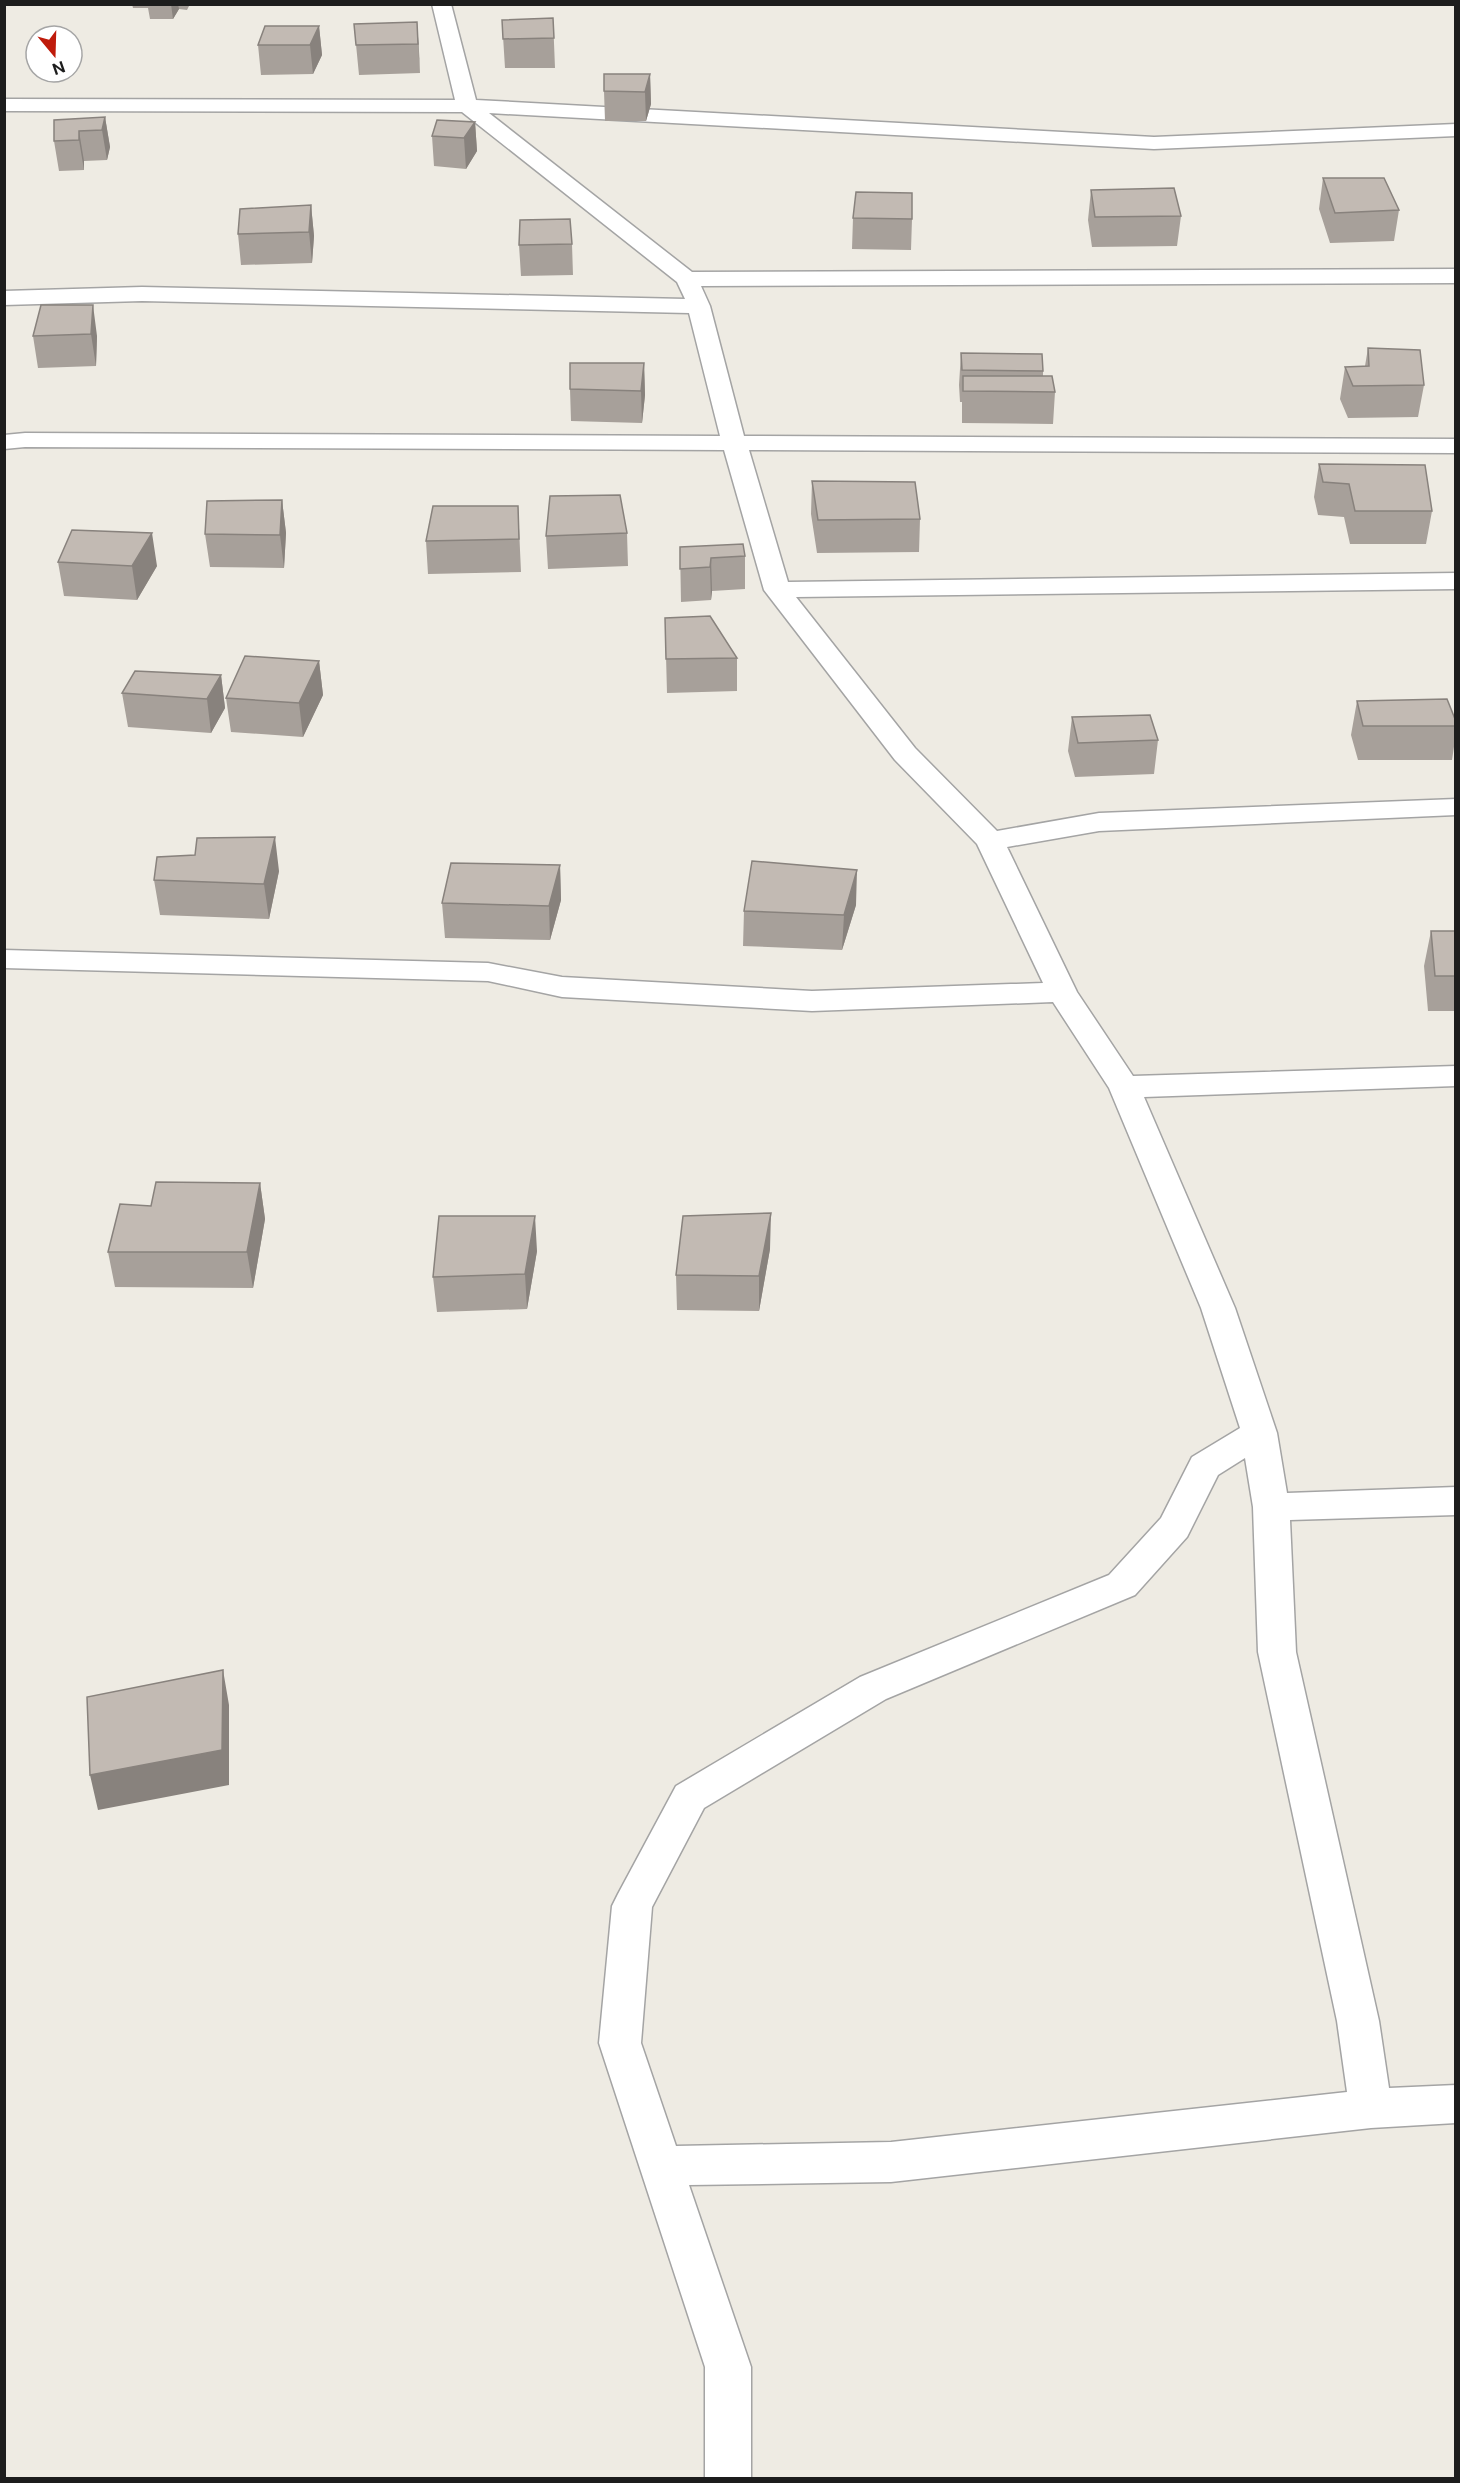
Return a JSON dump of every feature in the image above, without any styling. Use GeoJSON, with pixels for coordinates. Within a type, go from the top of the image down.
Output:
{"type":"FeatureCollection","features":[{"type":"Feature","properties":{"kind":"street"},"geometry":{"type":"LineString","coordinates":[[441,4],[467,106],[687,279],[699,306],[734,442],[777,590],[905,754],[990,841],[1062,992],[1124,1087],[1218,1308],[1259,1433],[1272,1507],[1277,1652],[1358,2021],[1371,2109]]}},
{"type":"Feature","properties":{"kind":"street"},"geometry":{"type":"LineString","coordinates":[[4,105],[467,106],[1154,142],[1455,130]]}},
{"type":"Feature","properties":{"kind":"street"},"geometry":{"type":"LineString","coordinates":[[687,279],[1455,276]]}},
{"type":"Feature","properties":{"kind":"street"},"geometry":{"type":"LineString","coordinates":[[4,298],[142,294],[699,306]]}},
{"type":"Feature","properties":{"kind":"street"},"geometry":{"type":"LineString","coordinates":[[4,442],[26,440],[1455,446]]}},
{"type":"Feature","properties":{"kind":"street"},"geometry":{"type":"LineString","coordinates":[[777,590],[1455,581]]}},
{"type":"Feature","properties":{"kind":"street"},"geometry":{"type":"LineString","coordinates":[[990,841],[1099,822],[1455,807]]}},
{"type":"Feature","properties":{"kind":"street"},"geometry":{"type":"LineString","coordinates":[[4,959],[488,972],[562,987],[812,1001],[1062,992]]}},
{"type":"Feature","properties":{"kind":"street"},"geometry":{"type":"LineString","coordinates":[[1124,1087],[1455,1076]]}},
{"type":"Feature","properties":{"kind":"street"},"geometry":{"type":"LineString","coordinates":[[728,2478],[728,2367],[620,2043],[632,1906],[690,1797],[873,1688],[1122,1585],[1174,1527],[1204,1466],[1259,1433]]}},
{"type":"Feature","properties":{"kind":"street"},"geometry":{"type":"LineString","coordinates":[[1272,1507],[1455,1501]]}},
{"type":"Feature","properties":{"kind":"street"},"geometry":{"type":"LineString","coordinates":[[660,2166],[891,2162],[1371,2109],[1455,2104]]}},
{"type":"Feature","properties":{"kind":"building"},"geometry":{"type":"Polygon","coordinates":[[[553,18],[554,38],[503,39],[502,20],[553,18]]]}},
{"type":"Feature","properties":{"kind":"building"},"geometry":{"type":"Polygon","coordinates":[[[417,22],[418,44],[356,45],[354,24],[417,22]]]}},
{"type":"Feature","properties":{"kind":"building"},"geometry":{"type":"Polygon","coordinates":[[[265,26],[319,26],[310,45],[258,45],[265,26]]]}},
{"type":"Feature","properties":{"kind":"building"},"geometry":{"type":"Polygon","coordinates":[[[604,74],[650,74],[645,92],[604,91],[604,74]]]}},
{"type":"Feature","properties":{"kind":"building"},"geometry":{"type":"Polygon","coordinates":[[[105,117],[102,130],[79,131],[79,140],[54,141],[54,120],[105,117]]]}},
{"type":"Feature","properties":{"kind":"building"},"geometry":{"type":"Polygon","coordinates":[[[437,120],[475,122],[464,138],[432,136],[437,120]]]}},
{"type":"Feature","properties":{"kind":"building"},"geometry":{"type":"Polygon","coordinates":[[[1323,178],[1384,178],[1399,210],[1335,213],[1323,178]]]}},
{"type":"Feature","properties":{"kind":"building"},"geometry":{"type":"Polygon","coordinates":[[[1174,188],[1181,216],[1095,217],[1091,190],[1174,188]]]}},
{"type":"Feature","properties":{"kind":"building"},"geometry":{"type":"Polygon","coordinates":[[[856,192],[912,193],[912,219],[853,218],[856,192]]]}},
{"type":"Feature","properties":{"kind":"building"},"geometry":{"type":"Polygon","coordinates":[[[311,205],[309,232],[238,234],[240,209],[311,205]]]}},
{"type":"Feature","properties":{"kind":"building"},"geometry":{"type":"Polygon","coordinates":[[[570,219],[572,244],[519,245],[520,220],[570,219]]]}},
{"type":"Feature","properties":{"kind":"building"},"geometry":{"type":"Polygon","coordinates":[[[41,305],[93,305],[91,334],[33,336],[41,305]]]}},
{"type":"Feature","properties":{"kind":"building"},"geometry":{"type":"Polygon","coordinates":[[[1368,348],[1420,350],[1424,385],[1353,386],[1345,367],[1369,366],[1368,348]]]}},
{"type":"Feature","properties":{"kind":"building"},"geometry":{"type":"Polygon","coordinates":[[[961,353],[1042,354],[1043,371],[962,370],[961,353]]]}},
{"type":"Feature","properties":{"kind":"building"},"geometry":{"type":"Polygon","coordinates":[[[570,363],[644,363],[641,391],[570,389],[570,363]]]}},
{"type":"Feature","properties":{"kind":"building"},"geometry":{"type":"Polygon","coordinates":[[[963,376],[1052,376],[1055,392],[963,391],[963,376]]]}},
{"type":"Feature","properties":{"kind":"building"},"geometry":{"type":"Polygon","coordinates":[[[1319,464],[1425,465],[1432,511],[1355,511],[1349,484],[1323,482],[1319,464]]]}},
{"type":"Feature","properties":{"kind":"building"},"geometry":{"type":"Polygon","coordinates":[[[812,481],[915,482],[920,519],[818,520],[812,481]]]}},
{"type":"Feature","properties":{"kind":"building"},"geometry":{"type":"Polygon","coordinates":[[[620,495],[627,533],[546,536],[550,496],[620,495]]]}},
{"type":"Feature","properties":{"kind":"building"},"geometry":{"type":"Polygon","coordinates":[[[282,500],[280,535],[205,534],[207,501],[282,500]]]}},
{"type":"Feature","properties":{"kind":"building"},"geometry":{"type":"Polygon","coordinates":[[[433,506],[518,506],[519,539],[426,541],[433,506]]]}},
{"type":"Feature","properties":{"kind":"building"},"geometry":{"type":"Polygon","coordinates":[[[72,530],[152,533],[132,566],[58,562],[72,530]]]}},
{"type":"Feature","properties":{"kind":"building"},"geometry":{"type":"Polygon","coordinates":[[[743,544],[745,556],[711,558],[710,567],[680,569],[680,547],[743,544]]]}},
{"type":"Feature","properties":{"kind":"building"},"geometry":{"type":"Polygon","coordinates":[[[710,616],[737,658],[666,659],[665,618],[710,616]]]}},
{"type":"Feature","properties":{"kind":"building"},"geometry":{"type":"Polygon","coordinates":[[[245,656],[319,661],[299,703],[226,698],[245,656]]]}},
{"type":"Feature","properties":{"kind":"building"},"geometry":{"type":"Polygon","coordinates":[[[135,671],[221,675],[207,699],[122,693],[135,671]]]}},
{"type":"Feature","properties":{"kind":"building"},"geometry":{"type":"Polygon","coordinates":[[[1447,699],[1455,719],[1455,726],[1363,726],[1357,701],[1447,699]]]}},
{"type":"Feature","properties":{"kind":"building"},"geometry":{"type":"Polygon","coordinates":[[[1150,715],[1158,740],[1078,743],[1072,717],[1150,715]]]}},
{"type":"Feature","properties":{"kind":"building"},"geometry":{"type":"Polygon","coordinates":[[[275,837],[264,884],[154,880],[157,857],[195,855],[197,838],[275,837]]]}},
{"type":"Feature","properties":{"kind":"building"},"geometry":{"type":"Polygon","coordinates":[[[752,861],[857,870],[844,915],[744,911],[752,861]]]}},
{"type":"Feature","properties":{"kind":"building"},"geometry":{"type":"Polygon","coordinates":[[[451,863],[560,865],[549,906],[442,903],[451,863]]]}},
{"type":"Feature","properties":{"kind":"building"},"geometry":{"type":"Polygon","coordinates":[[[1431,931],[1455,931],[1455,976],[1435,976],[1431,931]]]}},
{"type":"Feature","properties":{"kind":"building"},"geometry":{"type":"Polygon","coordinates":[[[156,1182],[260,1183],[247,1252],[108,1252],[120,1204],[151,1206],[156,1182]]]}},
{"type":"Feature","properties":{"kind":"building"},"geometry":{"type":"Polygon","coordinates":[[[771,1213],[759,1276],[676,1275],[683,1216],[771,1213]]]}},
{"type":"Feature","properties":{"kind":"building"},"geometry":{"type":"Polygon","coordinates":[[[439,1216],[535,1216],[525,1274],[433,1277],[439,1216]]]}},
{"type":"Feature","properties":{"kind":"building"},"geometry":{"type":"Polygon","coordinates":[[[223,1670],[222,1750],[90,1775],[87,1697],[223,1670]]]}}]}
